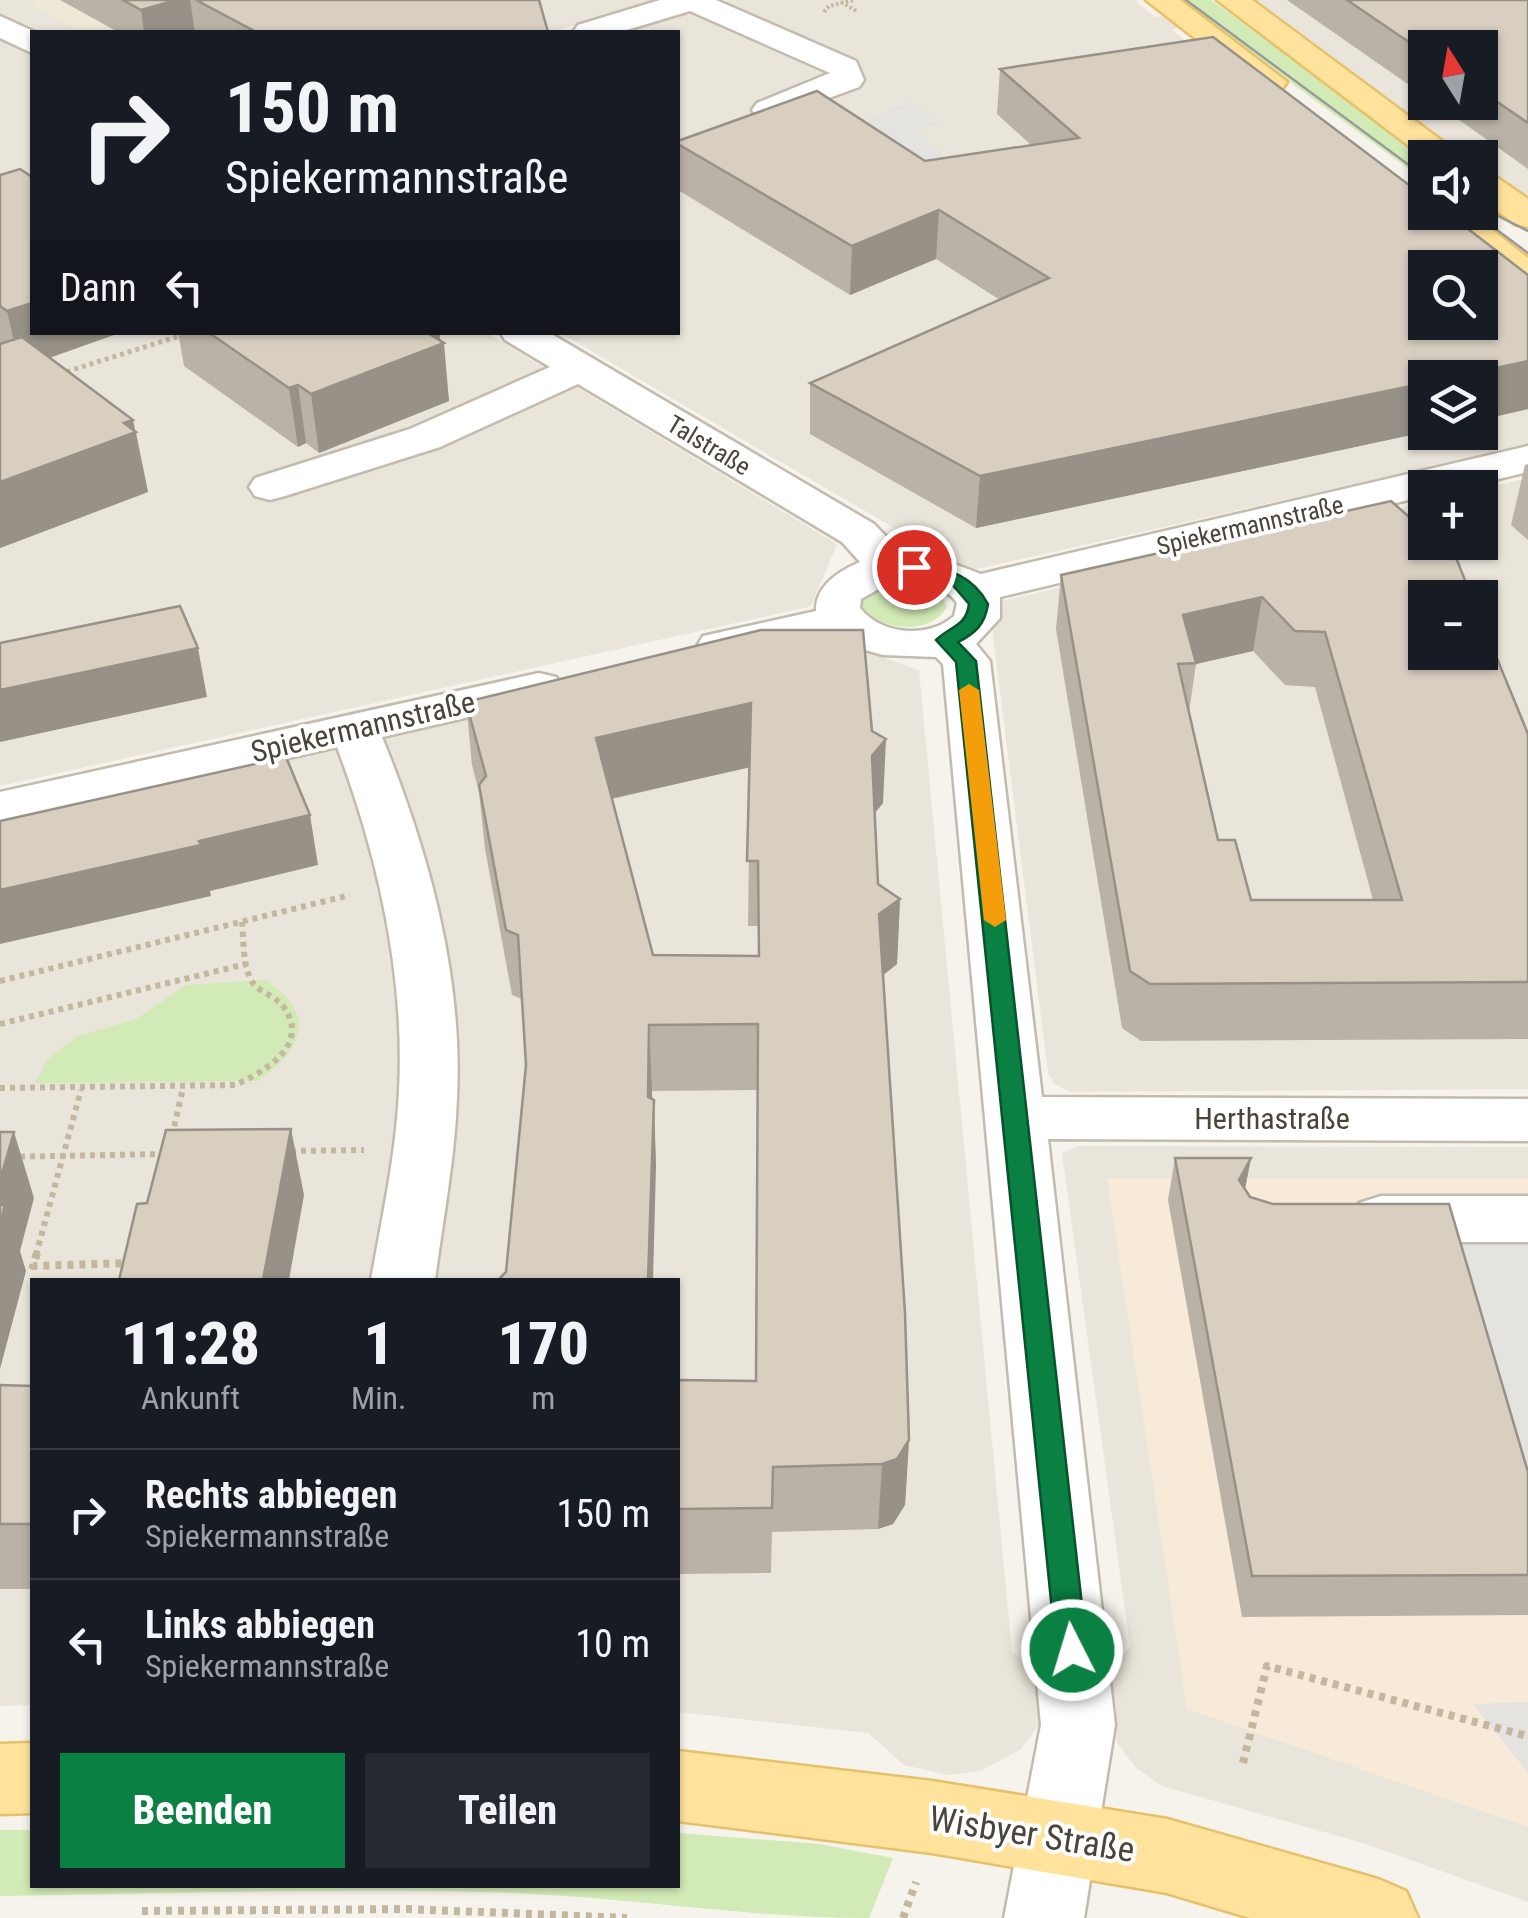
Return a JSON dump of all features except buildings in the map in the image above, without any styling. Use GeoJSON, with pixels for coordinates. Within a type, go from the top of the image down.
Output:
{"type":"FeatureCollection","features":[{"type":"Feature","properties":{"kind":"main road"},"geometry":{"type":"LineString","coordinates":[[1161,0],[1294,100]]}},
{"type":"Feature","properties":{"kind":"main road"},"geometry":{"type":"LineString","coordinates":[[1232,0],[1423,140]]}},
{"type":"Feature","properties":{"kind":"main road"},"geometry":{"type":"LineString","coordinates":[[1498,194],[1528,216]]}},
{"type":"Feature","properties":{"kind":"main road"},"geometry":{"type":"LineString","coordinates":[[1469,230],[1528,276]]}},
{"type":"Feature","properties":{"kind":"main road"},"geometry":{"type":"LineString","coordinates":[[0,1779],[30,1778]]}},
{"type":"Feature","properties":{"kind":"main road","name":"Wisbyer Straße"},"geometry":{"type":"LineString","coordinates":[[680,1786],[1059,1836],[1215,1867],[1378,1918]]}},
{"type":"Feature","properties":{"kind":"street"},"geometry":{"type":"LineString","coordinates":[[595,30],[692,0],[845,68],[848,80],[769,110]]}},
{"type":"Feature","properties":{"kind":"street"},"geometry":{"type":"LineString","coordinates":[[0,25],[30,43]]}},
{"type":"Feature","properties":{"kind":"street","name":"Talstraße"},"geometry":{"type":"LineString","coordinates":[[523,335],[858,533],[890,568]]}},
{"type":"Feature","properties":{"kind":"street"},"geometry":{"type":"LineString","coordinates":[[270,488],[425,438],[580,368]]}},
{"type":"Feature","properties":{"kind":"street","name":"Spiekermannstraße"},"geometry":{"type":"LineString","coordinates":[[971,590],[1528,459]]}},
{"type":"Feature","properties":{"kind":"street"},"geometry":{"type":"LineString","coordinates":[[890,568],[937,571],[971,590],[979,604],[976,618],[965,631],[946,640],[898,644],[855,631],[843,619],[838,606],[841,592],[852,581],[890,568]]}},
{"type":"Feature","properties":{"kind":"street"},"geometry":{"type":"LineString","coordinates":[[674,657],[843,619]]}},
{"type":"Feature","properties":{"kind":"street"},"geometry":{"type":"LineString","coordinates":[[946,640],[966,661],[1078,1725],[1044,1918]]}},
{"type":"Feature","properties":{"kind":"street","name":"Spiekermannstraße"},"geometry":{"type":"LineString","coordinates":[[0,808],[580,678]]}},
{"type":"Feature","properties":{"kind":"street"},"geometry":{"type":"LineString","coordinates":[[354,729],[370,765],[405,881],[418,952],[429,1068],[423,1148],[403,1278]]}},
{"type":"Feature","properties":{"kind":"street","name":"Herthastraße"},"geometry":{"type":"LineString","coordinates":[[1016,1118],[1528,1120]]}},
{"type":"Feature","properties":{"kind":"street"},"geometry":{"type":"LineString","coordinates":[[1321,1219],[1528,1219]]}},
{"type":"Feature","properties":{"kind":"path"},"geometry":{"type":"LineString","coordinates":[[835,0],[858,12]]}},
{"type":"Feature","properties":{"kind":"path"},"geometry":{"type":"LineString","coordinates":[[58,374],[182,335]]}},
{"type":"Feature","properties":{"kind":"path"},"geometry":{"type":"LineString","coordinates":[[0,981],[405,881]]}},
{"type":"Feature","properties":{"kind":"path"},"geometry":{"type":"LineString","coordinates":[[0,1088],[81,1090],[235,1085],[263,1072],[283,1054],[291,1018],[283,1002],[254,986],[246,964],[242,922]]}},
{"type":"Feature","properties":{"kind":"path"},"geometry":{"type":"LineString","coordinates":[[0,1024],[246,964]]}},
{"type":"Feature","properties":{"kind":"path"},"geometry":{"type":"LineString","coordinates":[[165,1172],[183,1088]]}},
{"type":"Feature","properties":{"kind":"path"},"geometry":{"type":"LineString","coordinates":[[81,1090],[33,1266],[149,1263]]}},
{"type":"Feature","properties":{"kind":"path"},"geometry":{"type":"LineString","coordinates":[[286,1152],[423,1148]]}},
{"type":"Feature","properties":{"kind":"path"},"geometry":{"type":"LineString","coordinates":[[0,1157],[168,1154]]}},
{"type":"Feature","properties":{"kind":"path"},"geometry":{"type":"LineString","coordinates":[[1243,1763],[1266,1666],[1527,1736]]}},
{"type":"Feature","properties":{"kind":"path"},"geometry":{"type":"LineString","coordinates":[[902,1918],[922,1863]]}},
{"type":"Feature","properties":{"kind":"path"},"geometry":{"type":"LineString","coordinates":[[142,1911],[408,1909],[627,1918]]}},
{"type":"Feature","properties":{"kind":"shaded area"},"geometry":{"type":"Polygon","coordinates":[[[0,0],[656,0],[558,30],[30,33],[0,15],[0,0]]]}},
{"type":"Feature","properties":{"kind":"shaded area"},"geometry":{"type":"Polygon","coordinates":[[[37,0],[320,0],[260,30],[76,30],[33,6],[37,0]]]}},
{"type":"Feature","properties":{"kind":"shaded area"},"geometry":{"type":"Polygon","coordinates":[[[730,0],[1134,0],[1155,17],[1165,16],[1181,27],[1172,30],[1185,40],[1194,38],[1408,199],[1408,230],[1448,230],[1475,250],[1408,250],[1408,340],[1498,340],[1498,267],[1528,290],[1528,445],[977,569],[961,567],[563,335],[680,335],[680,30],[633,30],[730,0]]]}},
{"type":"Feature","properties":{"kind":"shaded area"},"geometry":{"type":"Polygon","coordinates":[[[1244,0],[1528,0],[1528,203],[1498,182],[1498,140],[1440,140],[1412,120],[1498,120],[1498,30],[1408,30],[1408,117],[1244,0]]]}},
{"type":"Feature","properties":{"kind":"shaded area"},"geometry":{"type":"Polygon","coordinates":[[[0,36],[30,54],[30,195],[0,204],[0,36]]]}},
{"type":"Feature","properties":{"kind":"shaded area"},"geometry":{"type":"Polygon","coordinates":[[[910,102],[941,122],[917,131],[963,173],[817,137],[910,102]]]}},
{"type":"Feature","properties":{"kind":"shaded area"},"geometry":{"type":"Polygon","coordinates":[[[0,232],[30,335],[490,335],[837,544],[808,607],[0,786],[0,232]]]}},
{"type":"Feature","properties":{"kind":"shaded area"},"geometry":{"type":"Polygon","coordinates":[[[1528,478],[1528,1089],[1069,1092],[1054,1083],[1048,1073],[989,604],[1408,506],[1408,560],[1498,560],[1498,485],[1528,478]]]}},
{"type":"Feature","properties":{"kind":"shaded area"},"geometry":{"type":"Polygon","coordinates":[[[821,639],[919,670],[1012,1652],[1037,1670],[1042,1712],[1038,1726],[1021,1749],[981,1771],[948,1775],[904,1765],[868,1733],[680,1712],[680,1278],[30,1278],[30,1705],[0,1706],[0,825],[821,639]]]}},
{"type":"Feature","properties":{"kind":"shaded area"},"geometry":{"type":"Polygon","coordinates":[[[1077,1146],[1528,1147],[1528,1902],[1363,1843],[1162,1786],[1136,1768],[1117,1743],[1105,1674],[1130,1646],[1062,1153],[1077,1146]]]}},
{"type":"Feature","properties":{"kind":"shaded area"},"geometry":{"type":"Polygon","coordinates":[[[1107,1178],[1528,1178],[1528,1827],[1187,1709],[1107,1178]]]}},
{"type":"Feature","properties":{"kind":"shaded area"},"geometry":{"type":"Polygon","coordinates":[[[1528,1200],[1528,1565],[1436,1242],[1528,1200]]]}},
{"type":"Feature","properties":{"kind":"shaded area"},"geometry":{"type":"Polygon","coordinates":[[[1528,1702],[1528,1773],[1473,1704],[1528,1702]]]}},
{"type":"Feature","properties":{"kind":"green space"},"geometry":{"type":"Polygon","coordinates":[[[1178,0],[1211,0],[1408,144],[1408,169],[1178,0]]]}},
{"type":"Feature","properties":{"kind":"green space"},"geometry":{"type":"Polygon","coordinates":[[[901,579],[938,589],[947,607],[930,622],[909,627],[886,623],[865,613],[861,603],[864,594],[887,581],[901,579]]]}},
{"type":"Feature","properties":{"kind":"green space"},"geometry":{"type":"Polygon","coordinates":[[[266,980],[293,1006],[298,1032],[286,1057],[258,1081],[35,1083],[47,1060],[76,1037],[136,1019],[186,985],[266,980]]]}},
{"type":"Feature","properties":{"kind":"green space"},"geometry":{"type":"Polygon","coordinates":[[[0,1830],[30,1830],[30,1888],[680,1888],[680,1833],[819,1844],[893,1858],[869,1918],[451,1891],[0,1896],[0,1830]]]}},
{"type":"Feature","properties":{"kind":"tram line"},"geometry":{"type":"LineString","coordinates":[[1186,0],[1408,164]]}},
{"type":"Feature","properties":{"kind":"tram line"},"geometry":{"type":"LineString","coordinates":[[1498,216],[1528,231]]}},
{"type":"Feature","properties":{"kind":"tram line"},"geometry":{"type":"LineString","coordinates":[[1497,230],[1528,253]]}},
{"type":"Feature","properties":{"kind":"slow traffic"},"geometry":{"type":"LineString","coordinates":[[969,690],[995,920]]}},
{"type":"Feature","properties":{"kind":"route"},"geometry":{"type":"LineString","coordinates":[[914,567],[956,578],[971,590],[979,604],[976,618],[965,631],[946,640],[966,661],[1072,1650]]}}]}
